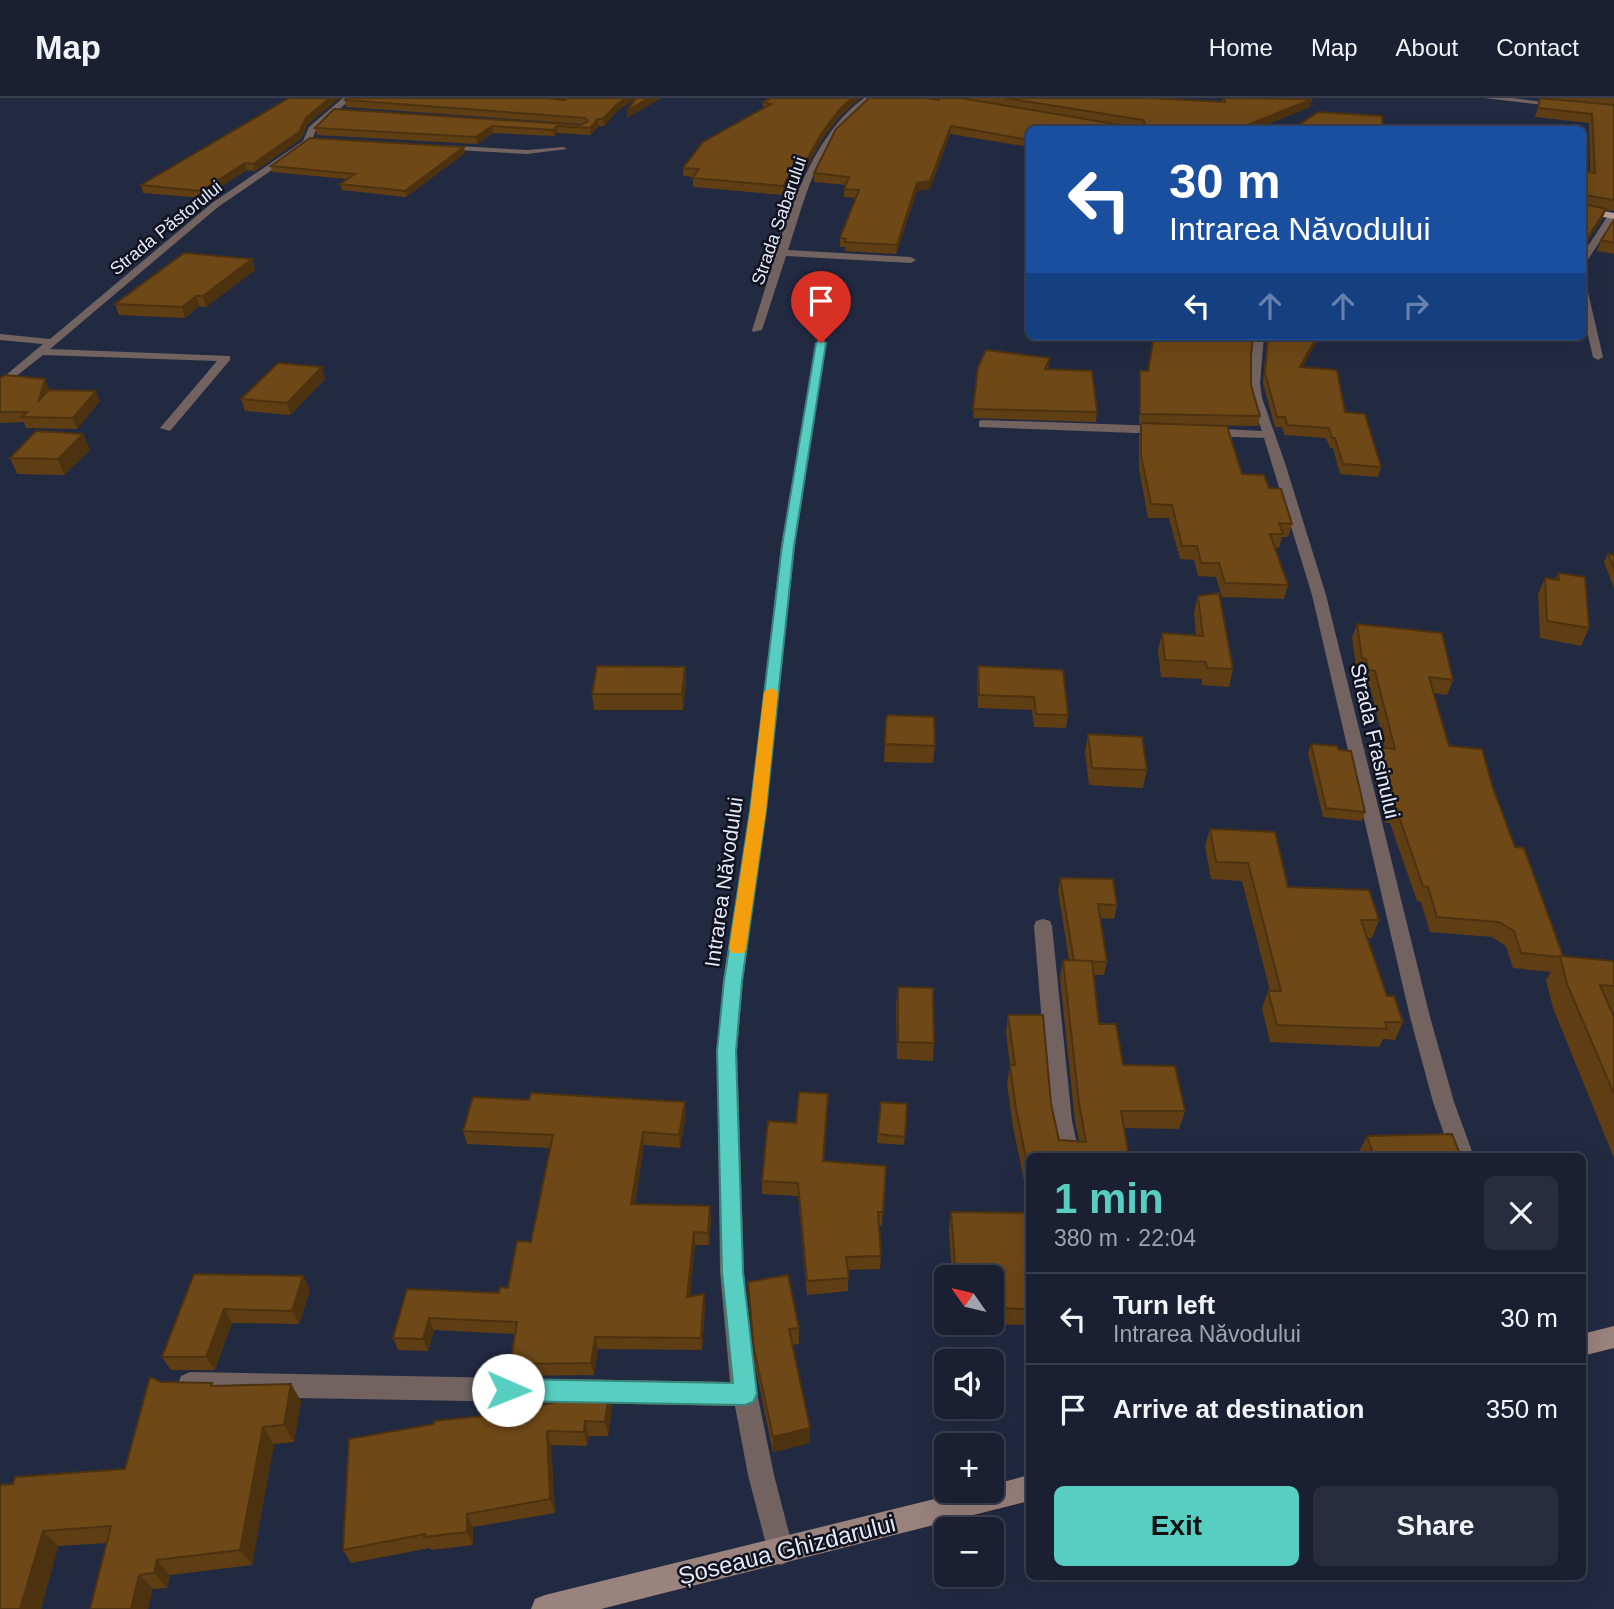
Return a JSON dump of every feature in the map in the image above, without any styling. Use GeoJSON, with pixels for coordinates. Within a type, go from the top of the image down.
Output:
{"type":"FeatureCollection","features":[{"type":"Feature","properties":{"kind":"main road"},"geometry":{"type":"LineString","coordinates":[[1586,211],[1613,216]]}},
{"type":"Feature","properties":{"kind":"main road"},"geometry":{"type":"LineString","coordinates":[[1586,1344],[1614,1337]]}},
{"type":"Feature","properties":{"kind":"main road","name":"Șoseaua Ghizdarului"},"geometry":{"type":"LineString","coordinates":[[545,1609],[1026,1489]]}},
{"type":"Feature","properties":{"kind":"street","name":"Strada Păstorului"},"geometry":{"type":"LineString","coordinates":[[0,386],[215,205],[290,157],[309,139],[309,133],[348,98]]}},
{"type":"Feature","properties":{"kind":"street","name":"Strada Sabarului"},"geometry":{"type":"LineString","coordinates":[[757,330],[809,173],[818,154],[842,121],[869,98]]}},
{"type":"Feature","properties":{"kind":"street"},"geometry":{"type":"LineString","coordinates":[[1488,98],[1576,107]]}},
{"type":"Feature","properties":{"kind":"street"},"geometry":{"type":"LineString","coordinates":[[333,111],[347,112]]}},
{"type":"Feature","properties":{"kind":"street"},"geometry":{"type":"LineString","coordinates":[[309,139],[323,140]]}},
{"type":"Feature","properties":{"kind":"street"},"geometry":{"type":"LineString","coordinates":[[432,146],[527,152],[564,149]]}},
{"type":"Feature","properties":{"kind":"street"},"geometry":{"type":"LineString","coordinates":[[1586,256],[1613,216]]}},
{"type":"Feature","properties":{"kind":"street"},"geometry":{"type":"LineString","coordinates":[[783,253],[911,260]]}},
{"type":"Feature","properties":{"kind":"street"},"geometry":{"type":"LineString","coordinates":[[1586,305],[1598,357]]}},
{"type":"Feature","properties":{"kind":"street"},"geometry":{"type":"LineString","coordinates":[[0,337],[52,342]]}},
{"type":"Feature","properties":{"kind":"street","name":"Strada Frasinului"},"geometry":{"type":"LineString","coordinates":[[1259,340],[1254,390],[1293,506],[1339,675],[1429,1050],[1461,1153]]}},
{"type":"Feature","properties":{"kind":"street","name":"Intrarea Năvodului"},"geometry":{"type":"LineString","coordinates":[[781,1552],[761,1475],[745,1394],[732,1272],[726,1051],[733,981],[758,811],[788,546],[821,343]]}},
{"type":"Feature","properties":{"kind":"street"},"geometry":{"type":"LineString","coordinates":[[40,352],[226,358],[166,428]]}},
{"type":"Feature","properties":{"kind":"street"},"geometry":{"type":"LineString","coordinates":[[983,424],[1171,431]]}},
{"type":"Feature","properties":{"kind":"street"},"geometry":{"type":"LineString","coordinates":[[1199,432],[1269,435]]}},
{"type":"Feature","properties":{"kind":"street"},"geometry":{"type":"LineString","coordinates":[[1043,926],[1061,1121],[1068,1153]]}},
{"type":"Feature","properties":{"kind":"street"},"geometry":{"type":"LineString","coordinates":[[173,1384],[745,1394]]}},
{"type":"Feature","properties":{"kind":"building"},"geometry":{"type":"Polygon","coordinates":[[[289,98],[330,98],[306,118],[299,132],[253,164],[245,163],[201,191],[141,185],[289,98]]]}},
{"type":"Feature","properties":{"kind":"building"},"geometry":{"type":"Polygon","coordinates":[[[626,98],[590,128],[557,126],[553,130],[492,126],[476,137],[315,128],[334,109],[581,125],[588,121],[585,118],[345,100],[626,98]]]}},
{"type":"Feature","properties":{"kind":"building"},"geometry":{"type":"Polygon","coordinates":[[[636,98],[649,98],[627,111],[636,98]]]}},
{"type":"Feature","properties":{"kind":"building"},"geometry":{"type":"Polygon","coordinates":[[[771,98],[852,98],[821,134],[800,172],[791,172],[783,186],[692,178],[699,169],[683,168],[703,142],[771,104],[763,102],[771,98]]]}},
{"type":"Feature","properties":{"kind":"building"},"geometry":{"type":"Polygon","coordinates":[[[869,98],[961,98],[1120,125],[1145,123],[1143,120],[1005,98],[1148,98],[1225,102],[1224,98],[1312,99],[1245,126],[1026,126],[1026,139],[951,126],[930,181],[917,183],[897,245],[845,242],[846,239],[840,238],[859,190],[844,189],[849,177],[814,173],[836,129],[869,98]]]}},
{"type":"Feature","properties":{"kind":"building"},"geometry":{"type":"Polygon","coordinates":[[[1540,98],[1614,105],[1614,200],[1586,195],[1586,172],[1595,173],[1592,114],[1538,108],[1540,98]]]}},
{"type":"Feature","properties":{"kind":"building"},"geometry":{"type":"Polygon","coordinates":[[[1318,112],[1382,116],[1383,126],[1297,126],[1318,112]]]}},
{"type":"Feature","properties":{"kind":"building"},"geometry":{"type":"Polygon","coordinates":[[[310,138],[464,147],[405,191],[340,184],[355,174],[271,166],[310,138]]]}},
{"type":"Feature","properties":{"kind":"building"},"geometry":{"type":"Polygon","coordinates":[[[1586,204],[1606,209],[1588,237],[1586,204]]]}},
{"type":"Feature","properties":{"kind":"building"},"geometry":{"type":"Polygon","coordinates":[[[1614,220],[1614,243],[1601,240],[1614,220]]]}},
{"type":"Feature","properties":{"kind":"building"},"geometry":{"type":"Polygon","coordinates":[[[184,253],[252,259],[203,296],[196,296],[182,307],[115,304],[184,253]]]}},
{"type":"Feature","properties":{"kind":"building"},"geometry":{"type":"Polygon","coordinates":[[[1153,340],[1253,340],[1251,385],[1260,416],[1140,414],[1140,371],[1148,371],[1153,340]]]}},
{"type":"Feature","properties":{"kind":"building"},"geometry":{"type":"Polygon","coordinates":[[[1268,340],[1315,340],[1300,367],[1337,370],[1345,412],[1365,414],[1381,467],[1343,464],[1329,428],[1287,425],[1285,417],[1277,417],[1265,373],[1268,340]]]}},
{"type":"Feature","properties":{"kind":"building"},"geometry":{"type":"Polygon","coordinates":[[[986,350],[1050,358],[1045,369],[1092,371],[1097,412],[973,409],[978,367],[986,350]]]}},
{"type":"Feature","properties":{"kind":"building"},"geometry":{"type":"Polygon","coordinates":[[[278,363],[322,367],[287,403],[241,399],[278,363]]]}},
{"type":"Feature","properties":{"kind":"building"},"geometry":{"type":"Polygon","coordinates":[[[5,375],[45,379],[39,400],[49,390],[96,391],[73,418],[22,417],[27,412],[0,412],[0,378],[5,375]]]}},
{"type":"Feature","properties":{"kind":"building"},"geometry":{"type":"Polygon","coordinates":[[[1141,423],[1227,426],[1242,474],[1264,475],[1269,488],[1281,489],[1292,524],[1279,523],[1283,534],[1270,534],[1288,585],[1225,583],[1219,563],[1201,563],[1197,546],[1182,546],[1172,505],[1151,504],[1141,456],[1141,423]]]}},
{"type":"Feature","properties":{"kind":"building"},"geometry":{"type":"Polygon","coordinates":[[[36,431],[83,434],[58,459],[10,458],[36,431]]]}},
{"type":"Feature","properties":{"kind":"building"},"geometry":{"type":"Polygon","coordinates":[[[1608,554],[1614,555],[1614,569],[1608,554]]]}},
{"type":"Feature","properties":{"kind":"building"},"geometry":{"type":"Polygon","coordinates":[[[1558,573],[1585,577],[1589,628],[1547,621],[1545,578],[1559,580],[1558,573]]]}},
{"type":"Feature","properties":{"kind":"building"},"geometry":{"type":"Polygon","coordinates":[[[1219,593],[1233,669],[1207,668],[1206,662],[1165,660],[1162,633],[1203,636],[1198,596],[1219,593]]]}},
{"type":"Feature","properties":{"kind":"building"},"geometry":{"type":"Polygon","coordinates":[[[1357,624],[1442,633],[1453,680],[1429,677],[1449,746],[1482,749],[1515,847],[1524,848],[1563,956],[1521,953],[1514,931],[1499,922],[1437,917],[1428,887],[1423,886],[1396,808],[1391,808],[1375,747],[1395,749],[1375,671],[1368,670],[1366,659],[1362,658],[1357,624]]]}},
{"type":"Feature","properties":{"kind":"building"},"geometry":{"type":"Polygon","coordinates":[[[597,666],[685,667],[682,694],[592,694],[597,666]]]}},
{"type":"Feature","properties":{"kind":"building"},"geometry":{"type":"Polygon","coordinates":[[[978,666],[1063,670],[1068,715],[1036,714],[1034,697],[979,695],[978,666]]]}},
{"type":"Feature","properties":{"kind":"building"},"geometry":{"type":"Polygon","coordinates":[[[888,715],[934,717],[935,746],[885,744],[888,715]]]}},
{"type":"Feature","properties":{"kind":"building"},"geometry":{"type":"Polygon","coordinates":[[[1088,734],[1142,737],[1147,770],[1092,768],[1088,734]]]}},
{"type":"Feature","properties":{"kind":"building"},"geometry":{"type":"Polygon","coordinates":[[[1311,744],[1337,746],[1339,750],[1351,751],[1365,812],[1326,808],[1311,744]]]}},
{"type":"Feature","properties":{"kind":"building"},"geometry":{"type":"Polygon","coordinates":[[[1210,829],[1275,832],[1288,887],[1369,890],[1379,920],[1361,920],[1387,996],[1394,996],[1403,1022],[1385,1022],[1387,1029],[1277,1025],[1268,991],[1281,991],[1248,863],[1216,862],[1210,829]]]}},
{"type":"Feature","properties":{"kind":"building"},"geometry":{"type":"Polygon","coordinates":[[[1060,878],[1113,879],[1117,905],[1098,904],[1107,962],[1074,961],[1060,878]]]}},
{"type":"Feature","properties":{"kind":"building"},"geometry":{"type":"Polygon","coordinates":[[[1560,956],[1614,961],[1614,986],[1600,985],[1614,1017],[1614,1094],[1567,984],[1560,956]]]}},
{"type":"Feature","properties":{"kind":"building"},"geometry":{"type":"Polygon","coordinates":[[[1063,960],[1092,961],[1099,1024],[1116,1024],[1123,1065],[1175,1066],[1185,1111],[1121,1111],[1128,1153],[1026,1153],[1026,1157],[1010,1065],[1015,1065],[1008,1015],[1043,1015],[1051,1104],[1059,1140],[1086,1142],[1063,960]]]}},
{"type":"Feature","properties":{"kind":"building"},"geometry":{"type":"Polygon","coordinates":[[[898,987],[933,988],[934,1043],[898,1042],[898,987]]]}},
{"type":"Feature","properties":{"kind":"building"},"geometry":{"type":"Polygon","coordinates":[[[799,1092],[828,1094],[823,1161],[886,1166],[883,1212],[878,1212],[881,1256],[846,1257],[849,1278],[807,1281],[798,1183],[762,1181],[768,1121],[796,1123],[799,1092]]]}},
{"type":"Feature","properties":{"kind":"building"},"geometry":{"type":"Polygon","coordinates":[[[531,1093],[685,1102],[679,1135],[643,1132],[631,1204],[710,1206],[708,1233],[694,1232],[687,1297],[704,1294],[701,1338],[595,1337],[591,1363],[510,1364],[517,1322],[429,1318],[423,1339],[393,1338],[407,1289],[499,1293],[500,1287],[508,1288],[517,1241],[531,1242],[553,1135],[463,1131],[473,1097],[529,1100],[531,1093]]]}},
{"type":"Feature","properties":{"kind":"building"},"geometry":{"type":"Polygon","coordinates":[[[881,1102],[907,1104],[905,1137],[878,1134],[881,1102]]]}},
{"type":"Feature","properties":{"kind":"building"},"geometry":{"type":"Polygon","coordinates":[[[1452,1134],[1459,1153],[1373,1153],[1367,1136],[1452,1134]]]}},
{"type":"Feature","properties":{"kind":"building"},"geometry":{"type":"Polygon","coordinates":[[[951,1212],[1026,1213],[1026,1309],[1004,1308],[1004,1265],[955,1265],[951,1212]]]}},
{"type":"Feature","properties":{"kind":"building"},"geometry":{"type":"Polygon","coordinates":[[[194,1274],[303,1276],[292,1311],[224,1309],[206,1357],[162,1357],[194,1274]]]}},
{"type":"Feature","properties":{"kind":"building"},"geometry":{"type":"Polygon","coordinates":[[[788,1275],[799,1328],[789,1329],[810,1428],[773,1437],[754,1349],[748,1282],[788,1275]]]}},
{"type":"Feature","properties":{"kind":"building"},"geometry":{"type":"Polygon","coordinates":[[[150,1377],[161,1382],[212,1383],[211,1386],[291,1384],[284,1425],[263,1427],[240,1550],[157,1560],[154,1573],[139,1575],[131,1609],[90,1609],[111,1526],[43,1531],[20,1609],[0,1609],[0,1485],[13,1484],[15,1477],[125,1469],[150,1377]]]}},
{"type":"Feature","properties":{"kind":"building"},"geometry":{"type":"Polygon","coordinates":[[[609,1392],[605,1422],[585,1421],[584,1432],[547,1431],[550,1499],[467,1514],[467,1532],[424,1537],[425,1534],[343,1550],[349,1439],[434,1424],[434,1421],[483,1416],[609,1392]]]}},
{"type":"Feature","properties":{"kind":"slow traffic"},"geometry":{"type":"LineString","coordinates":[[738,949],[758,811],[771,692]]}},
{"type":"Feature","properties":{"kind":"route"},"geometry":{"type":"LineString","coordinates":[[508,1390],[745,1394],[732,1272],[726,1051],[733,981],[758,811],[788,546],[821,343]]}}]}
